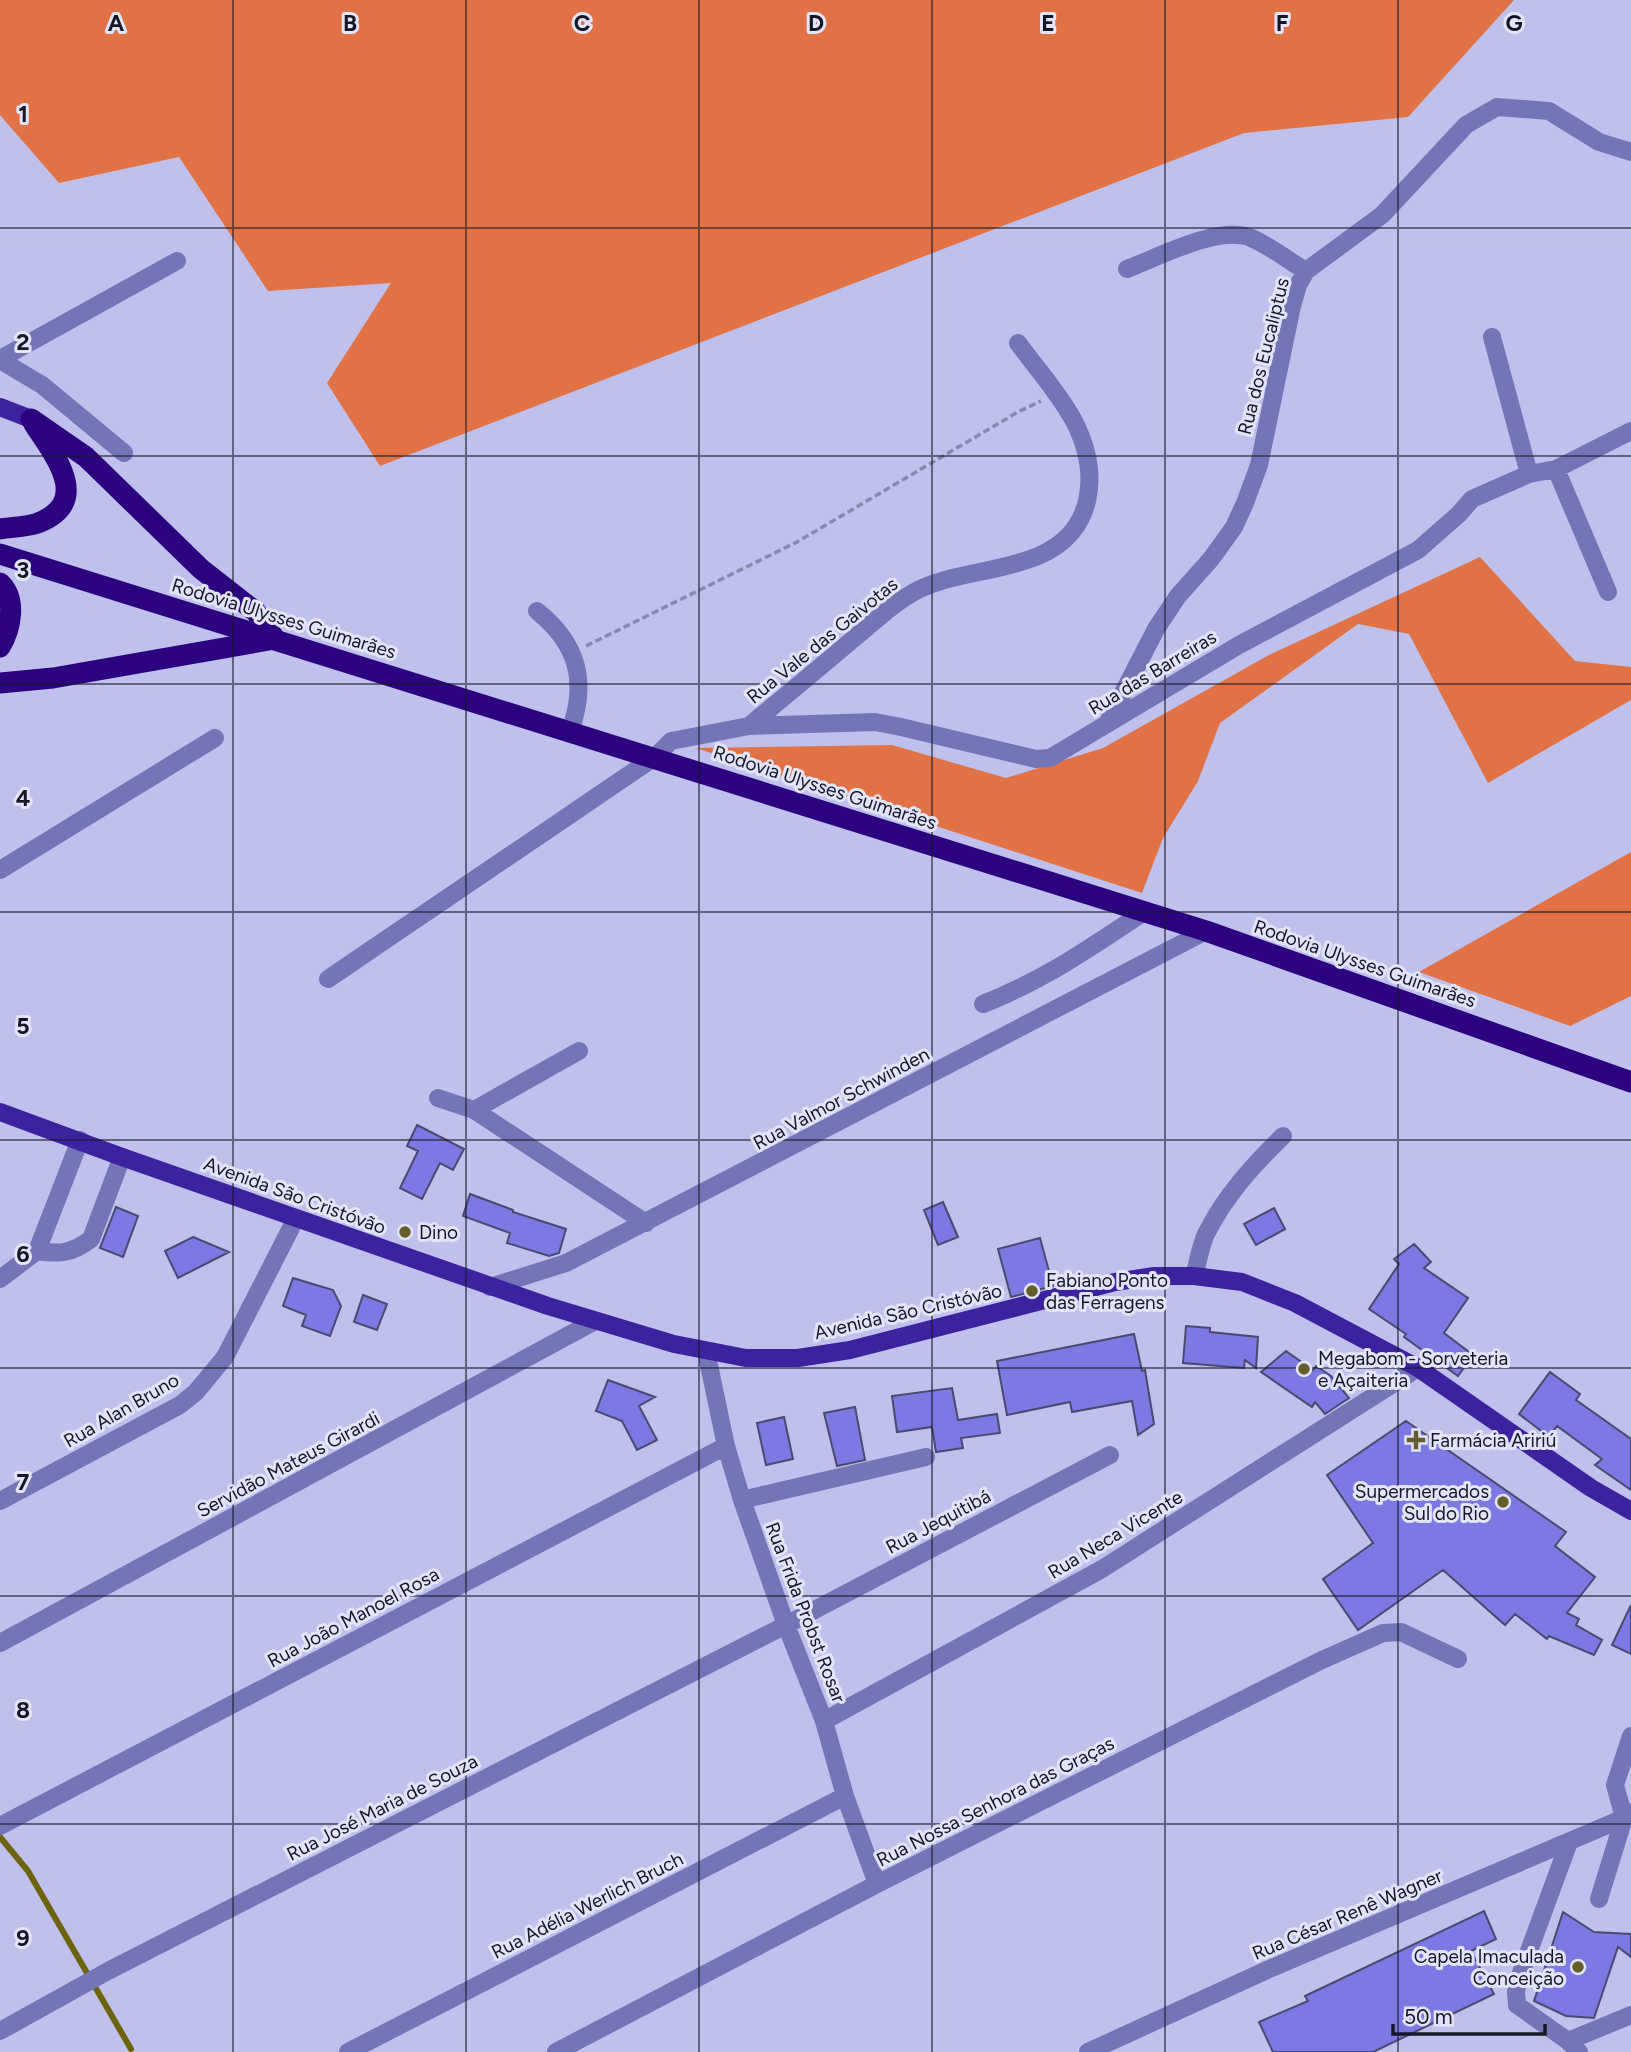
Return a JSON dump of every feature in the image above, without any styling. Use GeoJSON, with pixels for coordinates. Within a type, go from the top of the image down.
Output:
{"type":"FeatureCollection","features":[{"type":"Feature","properties":{"kind":"highway"},"geometry":{"type":"LineString","coordinates":[[0,529],[37,523],[57,510],[63,500],[66,476],[31,419]]}},
{"type":"Feature","properties":{"kind":"highway"},"geometry":{"type":"LineString","coordinates":[[0,683],[53,678],[275,639],[256,612],[201,569],[86,457],[31,419]]}},
{"type":"Feature","properties":{"kind":"highway","name":"Rodovia Ulysses Guimarães"},"geometry":{"type":"LineString","coordinates":[[0,554],[1206,931],[1631,1082]]}},
{"type":"Feature","properties":{"kind":"highway"},"geometry":{"type":"LineString","coordinates":[[0,583],[6,589],[10,608],[9,627],[0,647]]}},
{"type":"Feature","properties":{"kind":"main road"},"geometry":{"type":"LineString","coordinates":[[0,407],[31,419]]}},
{"type":"Feature","properties":{"kind":"main road","name":"Avenida São Cristóvão"},"geometry":{"type":"LineString","coordinates":[[0,1112],[490,1287],[595,1321],[706,1351],[746,1358],[798,1358],[850,1350],[1115,1282],[1154,1276],[1194,1276],[1242,1282],[1295,1303],[1418,1368],[1591,1488],[1630,1510]]}},
{"type":"Feature","properties":{"kind":"street","name":"Rua dos Eucaliptus"},"geometry":{"type":"LineString","coordinates":[[1108,722],[1156,629],[1178,596],[1211,559],[1234,527],[1245,503],[1259,465],[1292,306],[1298,285],[1306,271],[1382,215],[1466,125],[1497,107],[1549,111],[1606,145],[1631,152]]}},
{"type":"Feature","properties":{"kind":"street"},"geometry":{"type":"LineString","coordinates":[[1606,145],[1631,141]]}},
{"type":"Feature","properties":{"kind":"street"},"geometry":{"type":"LineString","coordinates":[[1127,269],[1199,240],[1225,236],[1248,237],[1306,271]]}},
{"type":"Feature","properties":{"kind":"street"},"geometry":{"type":"LineString","coordinates":[[124,453],[43,386],[0,360],[177,261]]}},
{"type":"Feature","properties":{"kind":"street"},"geometry":{"type":"LineString","coordinates":[[1492,337],[1529,474]]}},
{"type":"Feature","properties":{"kind":"street","name":"Rua Vale das Gaivotas"},"geometry":{"type":"LineString","coordinates":[[750,726],[880,616],[919,590],[955,577],[1038,556],[1060,545],[1077,527],[1086,511],[1090,481],[1086,452],[1075,423],[1057,393],[1018,343]]}},
{"type":"Feature","properties":{"kind":"street","name":"Rua das Barreiras"},"geometry":{"type":"LineString","coordinates":[[328,979],[655,757],[671,741],[750,726],[875,722],[1036,759],[1050,758],[1239,645],[1418,550],[1472,499],[1529,474],[1556,469],[1631,431]]}},
{"type":"Feature","properties":{"kind":"street"},"geometry":{"type":"LineString","coordinates":[[1556,469],[1608,592]]}},
{"type":"Feature","properties":{"kind":"street"},"geometry":{"type":"LineString","coordinates":[[537,611],[560,633],[572,653],[579,676],[578,710],[570,731]]}},
{"type":"Feature","properties":{"kind":"street"},"geometry":{"type":"LineString","coordinates":[[0,870],[215,738]]}},
{"type":"Feature","properties":{"kind":"street"},"geometry":{"type":"LineString","coordinates":[[983,1004],[1017,990],[1066,964],[1144,912]]}},
{"type":"Feature","properties":{"kind":"street","name":"Rua Valmor Schwinden"},"geometry":{"type":"LineString","coordinates":[[490,1287],[566,1263],[1206,931]]}},
{"type":"Feature","properties":{"kind":"street"},"geometry":{"type":"LineString","coordinates":[[474,1110],[579,1051]]}},
{"type":"Feature","properties":{"kind":"street"},"geometry":{"type":"LineString","coordinates":[[438,1098],[474,1110],[646,1223]]}},
{"type":"Feature","properties":{"kind":"street"},"geometry":{"type":"LineString","coordinates":[[1194,1276],[1205,1236],[1229,1197],[1252,1166],[1283,1136]]}},
{"type":"Feature","properties":{"kind":"street"},"geometry":{"type":"LineString","coordinates":[[0,1279],[37,1251],[80,1140]]}},
{"type":"Feature","properties":{"kind":"street"},"geometry":{"type":"LineString","coordinates":[[37,1251],[60,1254],[91,1240],[122,1157]]}},
{"type":"Feature","properties":{"kind":"street","name":"Rua Alan Bruno"},"geometry":{"type":"LineString","coordinates":[[0,1501],[180,1405],[196,1392],[225,1357],[296,1218]]}},
{"type":"Feature","properties":{"kind":"street","name":"Servidão Mateus Girardi"},"geometry":{"type":"LineString","coordinates":[[0,1643],[595,1321]]}},
{"type":"Feature","properties":{"kind":"street","name":"Rua Frida Probst Rosar"},"geometry":{"type":"LineString","coordinates":[[706,1351],[726,1446],[742,1500],[786,1625],[824,1721],[845,1796],[877,1884]]}},
{"type":"Feature","properties":{"kind":"street","name":"Rua Neca Vicente"},"geometry":{"type":"LineString","coordinates":[[824,1721],[1102,1569],[1418,1368]]}},
{"type":"Feature","properties":{"kind":"street","name":"Rua João Manoel Rosa"},"geometry":{"type":"LineString","coordinates":[[6,1823],[726,1446]]}},
{"type":"Feature","properties":{"kind":"street","name":"Rua Jequitibá"},"geometry":{"type":"LineString","coordinates":[[786,1625],[1110,1454]]}},
{"type":"Feature","properties":{"kind":"street"},"geometry":{"type":"LineString","coordinates":[[742,1500],[926,1457]]}},
{"type":"Feature","properties":{"kind":"street","name":"Rua José Maria de Souza"},"geometry":{"type":"LineString","coordinates":[[0,2031],[108,1971],[786,1625]]}},
{"type":"Feature","properties":{"kind":"street","name":"Rua Nossa Senhora das Graças"},"geometry":{"type":"LineString","coordinates":[[556,2052],[877,1884],[1322,1660],[1383,1633],[1401,1632],[1458,1659]]}},
{"type":"Feature","properties":{"kind":"street"},"geometry":{"type":"LineString","coordinates":[[1599,1899],[1628,1814],[1615,1785],[1631,1735]]}},
{"type":"Feature","properties":{"kind":"street","name":"Rua Adélia Werlich Bruch"},"geometry":{"type":"LineString","coordinates":[[348,2052],[845,1796]]}},
{"type":"Feature","properties":{"kind":"street","name":"Rua César Renê Wagner"},"geometry":{"type":"LineString","coordinates":[[1088,2052],[1267,1970],[1569,1842],[1628,1814]]}},
{"type":"Feature","properties":{"kind":"street"},"geometry":{"type":"LineString","coordinates":[[1569,1842],[1518,1980],[1517,2005],[1573,2046],[1631,2015]]}},
{"type":"Feature","properties":{"kind":"path"},"geometry":{"type":"LineString","coordinates":[[572,653],[797,542],[1018,412],[1057,393]]}},
{"type":"Feature","properties":{"kind":"shaded area"},"geometry":{"type":"Polygon","coordinates":[[[0,0],[1514,0],[1408,117],[1244,133],[380,466],[327,383],[391,283],[268,291],[179,157],[59,183],[0,115],[0,0]]]}},
{"type":"Feature","properties":{"kind":"shaded area"},"geometry":{"type":"Polygon","coordinates":[[[1480,557],[1575,661],[1631,667],[1631,700],[1488,783],[1409,634],[1358,624],[1220,723],[1198,781],[1163,838],[1142,893],[696,748],[892,745],[1006,778],[1103,748],[1269,655],[1480,557]]]}},
{"type":"Feature","properties":{"kind":"shaded area"},"geometry":{"type":"Polygon","coordinates":[[[1631,852],[1631,996],[1570,1026],[1419,972],[1631,852]]]}},
{"type":"Feature","properties":{"kind":"building"},"geometry":{"type":"Polygon","coordinates":[[[417,1125],[464,1149],[453,1170],[440,1163],[422,1199],[400,1188],[418,1151],[407,1146],[417,1125]]]}},
{"type":"Feature","properties":{"kind":"building"},"geometry":{"type":"Polygon","coordinates":[[[470,1194],[513,1212],[566,1229],[559,1253],[549,1256],[507,1243],[510,1233],[463,1216],[470,1194]]]}},
{"type":"Feature","properties":{"kind":"building"},"geometry":{"type":"Polygon","coordinates":[[[943,1202],[958,1237],[938,1245],[924,1210],[943,1202]]]}},
{"type":"Feature","properties":{"kind":"building"},"geometry":{"type":"Polygon","coordinates":[[[116,1207],[138,1216],[123,1257],[100,1248],[116,1207]]]}},
{"type":"Feature","properties":{"kind":"building"},"geometry":{"type":"Polygon","coordinates":[[[1274,1208],[1285,1229],[1256,1245],[1244,1224],[1274,1208]]]}},
{"type":"Feature","properties":{"kind":"building"},"geometry":{"type":"Polygon","coordinates":[[[193,1237],[229,1252],[178,1278],[165,1251],[193,1237]]]}},
{"type":"Feature","properties":{"kind":"building"},"geometry":{"type":"Polygon","coordinates":[[[1040,1238],[1053,1286],[1011,1297],[998,1249],[1040,1238]]]}},
{"type":"Feature","properties":{"kind":"building"},"geometry":{"type":"Polygon","coordinates":[[[1414,1244],[1431,1262],[1424,1268],[1468,1298],[1444,1333],[1473,1355],[1458,1376],[1404,1337],[1406,1334],[1369,1309],[1399,1264],[1394,1259],[1414,1244]]]}},
{"type":"Feature","properties":{"kind":"building"},"geometry":{"type":"Polygon","coordinates":[[[293,1278],[333,1290],[341,1306],[330,1336],[302,1326],[306,1315],[283,1306],[293,1278]]]}},
{"type":"Feature","properties":{"kind":"building"},"geometry":{"type":"Polygon","coordinates":[[[363,1295],[387,1304],[377,1330],[354,1322],[363,1295]]]}},
{"type":"Feature","properties":{"kind":"building"},"geometry":{"type":"Polygon","coordinates":[[[1186,1326],[1210,1328],[1210,1332],[1258,1337],[1256,1368],[1245,1360],[1244,1368],[1183,1363],[1186,1326]]]}},
{"type":"Feature","properties":{"kind":"building"},"geometry":{"type":"Polygon","coordinates":[[[1134,1334],[1142,1371],[1145,1370],[1154,1424],[1138,1435],[1132,1401],[1072,1412],[1070,1402],[1007,1415],[997,1361],[1134,1334]]]}},
{"type":"Feature","properties":{"kind":"building"},"geometry":{"type":"Polygon","coordinates":[[[1286,1351],[1313,1370],[1316,1366],[1331,1376],[1349,1398],[1325,1414],[1315,1402],[1312,1407],[1261,1372],[1286,1351]]]}},
{"type":"Feature","properties":{"kind":"building"},"geometry":{"type":"Polygon","coordinates":[[[1550,1372],[1580,1394],[1576,1400],[1631,1439],[1631,1490],[1595,1465],[1602,1459],[1557,1426],[1549,1437],[1519,1414],[1550,1372]]]}},
{"type":"Feature","properties":{"kind":"building"},"geometry":{"type":"Polygon","coordinates":[[[608,1380],[655,1397],[639,1406],[657,1440],[637,1450],[622,1421],[596,1411],[608,1380]]]}},
{"type":"Feature","properties":{"kind":"building"},"geometry":{"type":"Polygon","coordinates":[[[952,1388],[958,1420],[997,1414],[1000,1433],[961,1438],[963,1448],[936,1452],[932,1427],[897,1432],[892,1396],[952,1388]]]}},
{"type":"Feature","properties":{"kind":"building"},"geometry":{"type":"Polygon","coordinates":[[[855,1407],[865,1460],[837,1466],[824,1413],[855,1407]]]}},
{"type":"Feature","properties":{"kind":"building"},"geometry":{"type":"Polygon","coordinates":[[[784,1417],[793,1459],[766,1465],[757,1423],[784,1417]]]}},
{"type":"Feature","properties":{"kind":"building"},"geometry":{"type":"Polygon","coordinates":[[[1406,1421],[1566,1532],[1555,1546],[1595,1577],[1567,1613],[1579,1619],[1576,1625],[1602,1640],[1594,1655],[1549,1636],[1547,1639],[1515,1614],[1505,1625],[1443,1570],[1358,1630],[1323,1579],[1373,1543],[1327,1475],[1406,1421]]]}},
{"type":"Feature","properties":{"kind":"building"},"geometry":{"type":"Polygon","coordinates":[[[1631,1605],[1631,1654],[1612,1645],[1631,1605]]]}},
{"type":"Feature","properties":{"kind":"building"},"geometry":{"type":"Polygon","coordinates":[[[1484,1911],[1496,1939],[1471,1951],[1494,1994],[1373,2052],[1273,2052],[1259,2022],[1308,2001],[1305,1996],[1484,1911]]]}},
{"type":"Feature","properties":{"kind":"building","name":"Capela Imaculada Conceição"},"geometry":{"type":"Polygon","coordinates":[[[1563,1912],[1594,1932],[1631,1934],[1631,1957],[1618,1947],[1594,2018],[1566,2016],[1534,2001],[1563,1912]]]}},
{"type":"Feature","properties":{"kind":"waterway"},"geometry":{"type":"LineString","coordinates":[[0,1837],[28,1871],[131,2049]]}},
{"type":"Feature","properties":{"kind":"place","name":"Dino"},"geometry":{"type":"Point","coordinates":[405,1232]}},
{"type":"Feature","properties":{"kind":"place","name":"Fabiano Ponto das Ferragens"},"geometry":{"type":"Point","coordinates":[1032,1291]}},
{"type":"Feature","properties":{"kind":"place","name":"Megabom - Sorveteria e Açaiteria"},"geometry":{"type":"Point","coordinates":[1304,1369]}},
{"type":"Feature","properties":{"kind":"place","name":"Farmácia Aririú"},"geometry":{"type":"Point","coordinates":[1416,1440]}},
{"type":"Feature","properties":{"kind":"place","name":"Supermercados Sul do Rio"},"geometry":{"type":"Point","coordinates":[1503,1502]}},
{"type":"Feature","properties":{"kind":"place","name":"Capela Imaculada Conceição"},"geometry":{"type":"Point","coordinates":[1578,1967]}}]}
